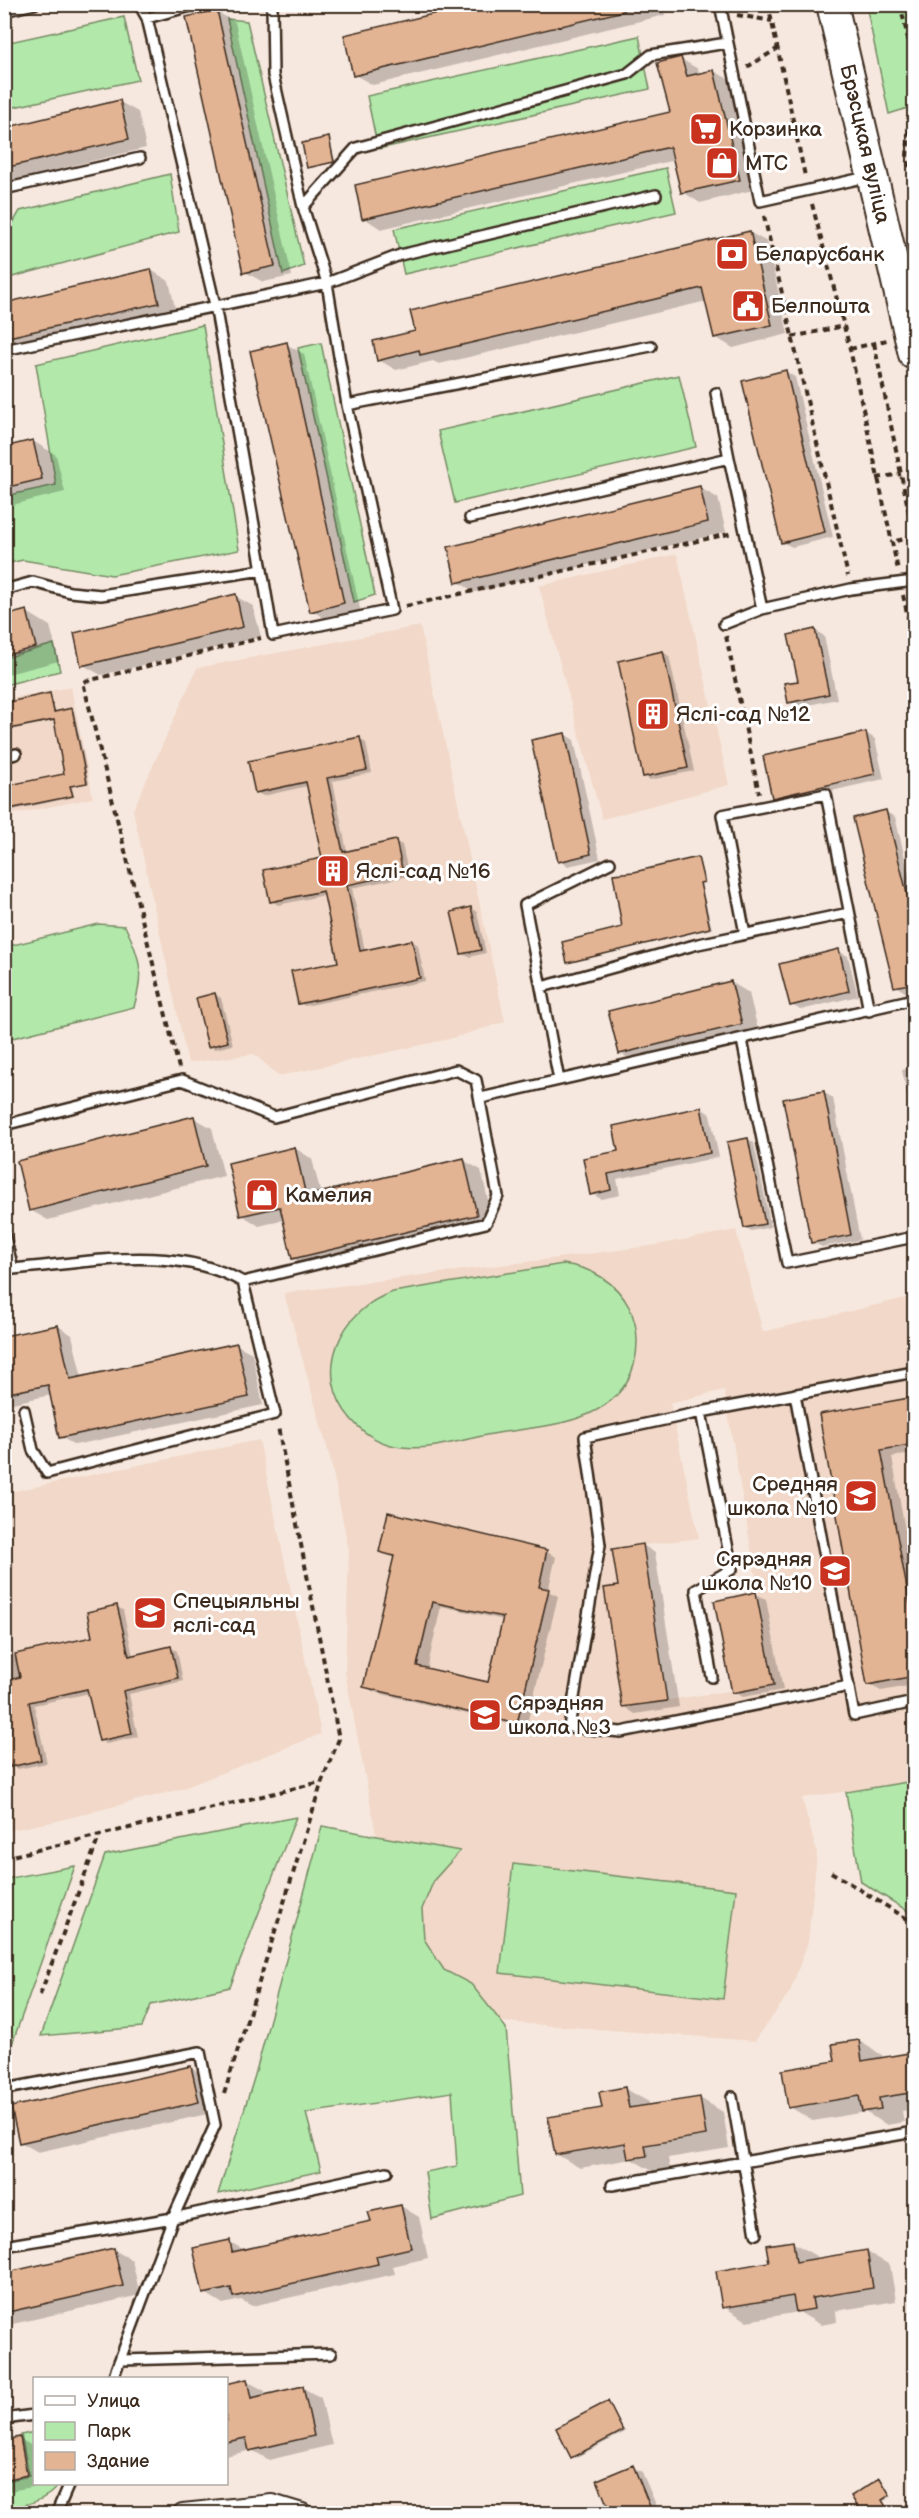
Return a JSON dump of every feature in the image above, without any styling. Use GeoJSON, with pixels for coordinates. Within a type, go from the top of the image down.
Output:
{"type":"FeatureCollection","features":[{"type":"Feature","properties":{"kind":"main road","name":"Брэсцкая вуліца"},"geometry":{"type":"LineString","coordinates":[[832,4],[912,344]]}},
{"type":"Feature","properties":{"kind":"street"},"geometry":{"type":"LineString","coordinates":[[183,2514],[272,2505],[302,2514]]}},
{"type":"Feature","properties":{"kind":"lane"},"geometry":{"type":"LineString","coordinates":[[4,11],[34,4]]}},
{"type":"Feature","properties":{"kind":"lane"},"geometry":{"type":"LineString","coordinates":[[140,4],[147,18],[215,305],[273,635],[392,610],[347,405],[327,283],[303,207],[273,75],[272,4]]}},
{"type":"Feature","properties":{"kind":"lane"},"geometry":{"type":"LineString","coordinates":[[147,18],[198,4]]}},
{"type":"Feature","properties":{"kind":"lane"},"geometry":{"type":"LineString","coordinates":[[720,8],[760,201],[873,175]]}},
{"type":"Feature","properties":{"kind":"lane"},"geometry":{"type":"LineString","coordinates":[[303,207],[356,148],[627,74],[651,55],[727,43]]}},
{"type":"Feature","properties":{"kind":"lane"},"geometry":{"type":"LineString","coordinates":[[4,189],[140,158]]}},
{"type":"Feature","properties":{"kind":"lane"},"geometry":{"type":"LineString","coordinates":[[4,350],[327,283],[400,255],[656,195]]}},
{"type":"Feature","properties":{"kind":"lane"},"geometry":{"type":"LineString","coordinates":[[347,405],[651,346]]}},
{"type":"Feature","properties":{"kind":"lane"},"geometry":{"type":"LineString","coordinates":[[716,393],[762,609]]}},
{"type":"Feature","properties":{"kind":"lane"},"geometry":{"type":"LineString","coordinates":[[470,518],[729,458]]}},
{"type":"Feature","properties":{"kind":"lane"},"geometry":{"type":"LineString","coordinates":[[4,590],[33,582],[70,592],[101,595],[262,570]]}},
{"type":"Feature","properties":{"kind":"lane"},"geometry":{"type":"LineString","coordinates":[[724,624],[762,609],[851,589],[915,581]]}},
{"type":"Feature","properties":{"kind":"lane"},"geometry":{"type":"LineString","coordinates":[[4,757],[15,754]]}},
{"type":"Feature","properties":{"kind":"lane"},"geometry":{"type":"LineString","coordinates":[[745,934],[722,815],[826,794],[868,1011]]}},
{"type":"Feature","properties":{"kind":"lane"},"geometry":{"type":"LineString","coordinates":[[559,1080],[525,905],[610,863]]}},
{"type":"Feature","properties":{"kind":"lane"},"geometry":{"type":"LineString","coordinates":[[542,987],[698,944],[849,913]]}},
{"type":"Feature","properties":{"kind":"lane"},"geometry":{"type":"LineString","coordinates":[[481,1098],[915,999]]}},
{"type":"Feature","properties":{"kind":"lane"},"geometry":{"type":"LineString","coordinates":[[742,1040],[787,1263],[915,1237]]}},
{"type":"Feature","properties":{"kind":"lane"},"geometry":{"type":"LineString","coordinates":[[4,1125],[182,1080],[274,1117],[456,1071],[476,1080],[498,1196],[486,1223],[243,1282],[222,1270],[159,1258],[13,1269],[4,1233]]}},
{"type":"Feature","properties":{"kind":"lane"},"geometry":{"type":"LineString","coordinates":[[24,1410],[33,1450],[47,1473],[275,1414],[243,1282]]}},
{"type":"Feature","properties":{"kind":"lane"},"geometry":{"type":"LineString","coordinates":[[849,1686],[621,1732],[568,1727],[600,1545],[585,1437],[701,1412],[915,1372]]}},
{"type":"Feature","properties":{"kind":"lane"},"geometry":{"type":"LineString","coordinates":[[795,1394],[854,1715],[915,1702]]}},
{"type":"Feature","properties":{"kind":"lane"},"geometry":{"type":"LineString","coordinates":[[701,1412],[732,1569],[696,1590],[712,1677]]}},
{"type":"Feature","properties":{"kind":"lane"},"geometry":{"type":"LineString","coordinates":[[4,2081],[11,2088],[200,2052],[215,2125],[173,2218],[115,2377]]}},
{"type":"Feature","properties":{"kind":"lane"},"geometry":{"type":"LineString","coordinates":[[732,2097],[756,2234]]}},
{"type":"Feature","properties":{"kind":"lane"},"geometry":{"type":"LineString","coordinates":[[612,2185],[915,2132]]}},
{"type":"Feature","properties":{"kind":"lane"},"geometry":{"type":"LineString","coordinates":[[4,2246],[173,2218],[387,2172]]}},
{"type":"Feature","properties":{"kind":"lane"},"geometry":{"type":"LineString","coordinates":[[122,2360],[330,2355]]}},
{"type":"Feature","properties":{"kind":"lane"},"geometry":{"type":"LineString","coordinates":[[4,2419],[33,2415]]}},
{"type":"Feature","properties":{"kind":"lane"},"geometry":{"type":"LineString","coordinates":[[56,2514],[69,2485]]}},
{"type":"Feature","properties":{"kind":"path"},"geometry":{"type":"LineString","coordinates":[[768,4],[808,191],[850,349],[915,644]]}},
{"type":"Feature","properties":{"kind":"path"},"geometry":{"type":"LineString","coordinates":[[900,4],[915,65],[907,157],[915,189]]}},
{"type":"Feature","properties":{"kind":"path"},"geometry":{"type":"LineString","coordinates":[[720,8],[772,21]]}},
{"type":"Feature","properties":{"kind":"path"},"geometry":{"type":"LineString","coordinates":[[733,76],[777,49]]}},
{"type":"Feature","properties":{"kind":"path"},"geometry":{"type":"LineString","coordinates":[[760,201],[851,589]]}},
{"type":"Feature","properties":{"kind":"path"},"geometry":{"type":"LineString","coordinates":[[792,338],[844,327]]}},
{"type":"Feature","properties":{"kind":"path"},"geometry":{"type":"LineString","coordinates":[[874,343],[914,537],[891,542]]}},
{"type":"Feature","properties":{"kind":"path"},"geometry":{"type":"LineString","coordinates":[[850,349],[874,343],[912,344]]}},
{"type":"Feature","properties":{"kind":"path"},"geometry":{"type":"LineString","coordinates":[[877,478],[901,474]]}},
{"type":"Feature","properties":{"kind":"path"},"geometry":{"type":"LineString","coordinates":[[392,610],[745,530]]}},
{"type":"Feature","properties":{"kind":"path"},"geometry":{"type":"LineString","coordinates":[[724,624],[762,807]]}},
{"type":"Feature","properties":{"kind":"path"},"geometry":{"type":"LineString","coordinates":[[182,1080],[83,682],[273,635]]}},
{"type":"Feature","properties":{"kind":"path"},"geometry":{"type":"LineString","coordinates":[[215,2125],[322,1781],[339,1739],[275,1414]]}},
{"type":"Feature","properties":{"kind":"path"},"geometry":{"type":"LineString","coordinates":[[4,1858],[322,1781]]}},
{"type":"Feature","properties":{"kind":"path"},"geometry":{"type":"LineString","coordinates":[[40,1995],[99,1836]]}},
{"type":"Feature","properties":{"kind":"path"},"geometry":{"type":"LineString","coordinates":[[831,1872],[915,1923]]}},
{"type":"Feature","properties":{"kind":"shaded area"},"geometry":{"type":"Polygon","coordinates":[[[677,554],[729,785],[602,819],[539,586],[677,554]]]}},
{"type":"Feature","properties":{"kind":"shaded area"},"geometry":{"type":"Polygon","coordinates":[[[420,626],[505,1022],[449,1039],[279,1076],[254,1054],[188,1063],[133,810],[197,668],[420,626]]]}},
{"type":"Feature","properties":{"kind":"shaded area"},"geometry":{"type":"Polygon","coordinates":[[[71,687],[93,798],[5,816],[5,699],[71,687]]]}},
{"type":"Feature","properties":{"kind":"shaded area"},"geometry":{"type":"Polygon","coordinates":[[[736,1230],[763,1332],[914,1296],[914,1781],[802,1798],[817,1853],[808,1942],[790,1992],[755,2041],[478,2020],[400,1959],[345,1672],[349,1551],[330,1458],[284,1293],[650,1246],[736,1230]],[[724,1390],[670,1403],[699,1538],[613,1549],[618,1586],[604,1588],[622,1707],[774,1684],[724,1390]]]}},
{"type":"Feature","properties":{"kind":"shaded area","name":"Спецыяльны яслі-сад"},"geometry":{"type":"Polygon","coordinates":[[[259,1440],[321,1734],[181,1789],[57,1821],[5,1831],[5,1493],[259,1440]]]}},
{"type":"Feature","properties":{"kind":"green space"},"geometry":{"type":"Polygon","coordinates":[[[866,5],[914,5],[914,106],[889,114],[866,5]]]}},
{"type":"Feature","properties":{"kind":"green space"},"geometry":{"type":"Polygon","coordinates":[[[124,17],[138,80],[5,109],[5,43],[124,17]]]}},
{"type":"Feature","properties":{"kind":"green space"},"geometry":{"type":"Polygon","coordinates":[[[227,19],[247,21],[304,266],[283,274],[227,19]]]}},
{"type":"Feature","properties":{"kind":"green space"},"geometry":{"type":"Polygon","coordinates":[[[639,36],[650,89],[378,149],[367,96],[639,36]]]}},
{"type":"Feature","properties":{"kind":"green space"},"geometry":{"type":"Polygon","coordinates":[[[666,168],[676,212],[404,274],[394,229],[666,168]]]}},
{"type":"Feature","properties":{"kind":"green space"},"geometry":{"type":"Polygon","coordinates":[[[170,174],[179,232],[5,279],[5,237],[20,211],[170,174]]]}},
{"type":"Feature","properties":{"kind":"green space"},"geometry":{"type":"Polygon","coordinates":[[[203,325],[239,550],[112,575],[23,560],[5,564],[5,496],[56,485],[36,364],[203,325]]]}},
{"type":"Feature","properties":{"kind":"green space"},"geometry":{"type":"Polygon","coordinates":[[[321,343],[375,595],[354,602],[298,348],[321,343]]]}},
{"type":"Feature","properties":{"kind":"green space"},"geometry":{"type":"Polygon","coordinates":[[[679,375],[696,447],[455,503],[438,431],[679,375]]]}},
{"type":"Feature","properties":{"kind":"green space"},"geometry":{"type":"Polygon","coordinates":[[[54,644],[60,671],[5,685],[5,658],[54,644]]]}},
{"type":"Feature","properties":{"kind":"green space"},"geometry":{"type":"Polygon","coordinates":[[[98,924],[125,926],[130,937],[138,957],[140,975],[134,1007],[5,1040],[5,947],[98,924]]]}},
{"type":"Feature","properties":{"kind":"green space"},"geometry":{"type":"Polygon","coordinates":[[[563,1264],[583,1268],[602,1277],[624,1298],[632,1314],[637,1335],[634,1365],[625,1385],[611,1400],[595,1411],[555,1424],[413,1448],[395,1446],[381,1441],[368,1434],[351,1419],[339,1401],[333,1382],[333,1363],[346,1328],[375,1300],[393,1292],[563,1264]]]}},
{"type":"Feature","properties":{"kind":"green space"},"geometry":{"type":"Polygon","coordinates":[[[914,1781],[914,1915],[861,1882],[846,1792],[914,1781]]]}},
{"type":"Feature","properties":{"kind":"green space"},"geometry":{"type":"Polygon","coordinates":[[[296,1817],[230,1987],[151,2005],[142,2027],[41,2036],[105,1855],[296,1817]]]}},
{"type":"Feature","properties":{"kind":"green space"},"geometry":{"type":"Polygon","coordinates":[[[322,1826],[460,1851],[434,1880],[422,1909],[424,1939],[444,1970],[471,1984],[506,2028],[520,2196],[432,2219],[425,2172],[457,2166],[452,2092],[306,2113],[321,2171],[218,2194],[255,2075],[322,1826]]]}},
{"type":"Feature","properties":{"kind":"green space"},"geometry":{"type":"Polygon","coordinates":[[[513,1864],[736,1890],[723,1999],[500,1973],[513,1864]]]}},
{"type":"Feature","properties":{"kind":"green space"},"geometry":{"type":"Polygon","coordinates":[[[75,1866],[12,2044],[4,2038],[5,1879],[75,1866]]]}},
{"type":"Feature","properties":{"kind":"green space"},"geometry":{"type":"Polygon","coordinates":[[[33,2432],[33,2485],[57,2485],[42,2498],[27,2504],[5,2508],[5,2481],[29,2476],[21,2435],[33,2432]]]}},
{"type":"Feature","properties":{"kind":"building"},"geometry":{"type":"Polygon","coordinates":[[[475,4],[623,4],[624,11],[353,76],[344,35],[475,4]]]}},
{"type":"Feature","properties":{"kind":"building"},"geometry":{"type":"Polygon","coordinates":[[[217,10],[275,266],[243,273],[186,17],[217,10]]]}},
{"type":"Feature","properties":{"kind":"building"},"geometry":{"type":"Polygon","coordinates":[[[681,57],[687,76],[714,70],[740,180],[681,193],[670,147],[362,219],[355,185],[670,112],[657,63],[681,57]]]}},
{"type":"Feature","properties":{"kind":"building"},"geometry":{"type":"Polygon","coordinates":[[[120,100],[129,139],[4,168],[4,128],[120,100]]]}},
{"type":"Feature","properties":{"kind":"building"},"geometry":{"type":"Polygon","coordinates":[[[329,137],[334,162],[307,168],[302,143],[329,137]]]}},
{"type":"Feature","properties":{"kind":"building"},"geometry":{"type":"Polygon","coordinates":[[[750,231],[772,325],[714,338],[702,288],[420,355],[419,350],[377,361],[373,341],[415,331],[410,311],[750,231]]]}},
{"type":"Feature","properties":{"kind":"building"},"geometry":{"type":"Polygon","coordinates":[[[151,269],[159,303],[4,338],[4,303],[151,269]]]}},
{"type":"Feature","properties":{"kind":"building"},"geometry":{"type":"Polygon","coordinates":[[[287,342],[344,603],[310,612],[250,351],[287,342]]]}},
{"type":"Feature","properties":{"kind":"building"},"geometry":{"type":"Polygon","coordinates":[[[786,370],[825,532],[781,543],[742,381],[786,370]]]}},
{"type":"Feature","properties":{"kind":"building"},"geometry":{"type":"Polygon","coordinates":[[[33,440],[42,479],[4,488],[4,447],[33,440]]]}},
{"type":"Feature","properties":{"kind":"building"},"geometry":{"type":"Polygon","coordinates":[[[700,486],[708,522],[456,583],[448,547],[700,486]]]}},
{"type":"Feature","properties":{"kind":"building"},"geometry":{"type":"Polygon","coordinates":[[[236,594],[243,627],[81,666],[74,633],[236,594]]]}},
{"type":"Feature","properties":{"kind":"building"},"geometry":{"type":"Polygon","coordinates":[[[27,610],[36,647],[4,656],[4,616],[27,610]]]}},
{"type":"Feature","properties":{"kind":"building"},"geometry":{"type":"Polygon","coordinates":[[[815,629],[829,694],[788,703],[784,683],[798,681],[788,635],[815,629]]]}},
{"type":"Feature","properties":{"kind":"building","name":"Яслі-сад №12"},"geometry":{"type":"Polygon","coordinates":[[[663,651],[688,768],[643,777],[618,661],[663,651]]]}},
{"type":"Feature","properties":{"kind":"building"},"geometry":{"type":"Polygon","coordinates":[[[50,693],[54,712],[72,708],[87,783],[70,786],[73,796],[4,810],[4,786],[64,774],[54,720],[4,730],[4,703],[50,693]]]}},
{"type":"Feature","properties":{"kind":"building"},"geometry":{"type":"Polygon","coordinates":[[[866,732],[875,774],[772,798],[763,756],[866,732]]]}},
{"type":"Feature","properties":{"kind":"building"},"geometry":{"type":"Polygon","coordinates":[[[565,733],[591,854],[558,862],[531,740],[565,733]]]}},
{"type":"Feature","properties":{"kind":"building","name":"Яслі-сад №16"},"geometry":{"type":"Polygon","coordinates":[[[360,737],[367,770],[327,778],[343,852],[396,840],[403,873],[347,885],[360,951],[412,940],[420,978],[298,1004],[291,971],[338,962],[323,891],[270,902],[263,870],[322,858],[306,782],[255,793],[248,761],[360,737]]]}},
{"type":"Feature","properties":{"kind":"building"},"geometry":{"type":"Polygon","coordinates":[[[886,810],[915,925],[915,983],[894,987],[853,818],[886,810]]]}},
{"type":"Feature","properties":{"kind":"building"},"geometry":{"type":"Polygon","coordinates":[[[698,857],[704,882],[700,883],[710,928],[567,963],[562,942],[622,927],[613,874],[634,872],[698,857]]]}},
{"type":"Feature","properties":{"kind":"building"},"geometry":{"type":"Polygon","coordinates":[[[471,907],[481,950],[461,954],[451,912],[471,907]]]}},
{"type":"Feature","properties":{"kind":"building"},"geometry":{"type":"Polygon","coordinates":[[[839,949],[849,991],[790,1006],[779,964],[839,949]]]}},
{"type":"Feature","properties":{"kind":"building"},"geometry":{"type":"Polygon","coordinates":[[[731,981],[742,1024],[619,1054],[608,1011],[731,981]]]}},
{"type":"Feature","properties":{"kind":"building"},"geometry":{"type":"Polygon","coordinates":[[[215,993],[228,1042],[208,1047],[196,998],[215,993]]]}},
{"type":"Feature","properties":{"kind":"building"},"geometry":{"type":"Polygon","coordinates":[[[824,1091],[851,1235],[811,1243],[783,1099],[824,1091]]]}},
{"type":"Feature","properties":{"kind":"building"},"geometry":{"type":"Polygon","coordinates":[[[701,1107],[710,1153],[608,1174],[611,1190],[590,1195],[583,1158],[618,1151],[613,1126],[701,1107]]]}},
{"type":"Feature","properties":{"kind":"building"},"geometry":{"type":"Polygon","coordinates":[[[194,1116],[206,1166],[29,1211],[17,1161],[194,1116]]]}},
{"type":"Feature","properties":{"kind":"building"},"geometry":{"type":"Polygon","coordinates":[[[748,1138],[765,1224],[744,1228],[727,1142],[748,1138]]]}},
{"type":"Feature","properties":{"kind":"building"},"geometry":{"type":"Polygon","coordinates":[[[295,1147],[306,1196],[464,1158],[477,1215],[292,1259],[280,1207],[240,1216],[228,1163],[295,1147]]]}},
{"type":"Feature","properties":{"kind":"building"},"geometry":{"type":"Polygon","coordinates":[[[58,1325],[70,1379],[237,1343],[249,1397],[59,1438],[48,1385],[4,1394],[4,1336],[58,1325]]]}},
{"type":"Feature","properties":{"kind":"building","name":"Средняя школа №10"},"geometry":{"type":"Polygon","coordinates":[[[915,1397],[915,1444],[881,1450],[915,1631],[915,1676],[867,1685],[819,1414],[915,1397]]]}},
{"type":"Feature","properties":{"kind":"building"},"geometry":{"type":"Polygon","coordinates":[[[388,1512],[547,1550],[539,1587],[549,1589],[517,1724],[363,1687],[394,1556],[379,1552],[388,1512]],[[432,1602],[417,1666],[488,1682],[503,1617],[432,1602]]]}},
{"type":"Feature","properties":{"kind":"building"},"geometry":{"type":"Polygon","coordinates":[[[643,1544],[667,1701],[622,1707],[604,1588],[618,1586],[612,1549],[643,1544]]]}},
{"type":"Feature","properties":{"kind":"building"},"geometry":{"type":"Polygon","coordinates":[[[756,1592],[774,1685],[732,1693],[714,1601],[756,1592]]]}},
{"type":"Feature","properties":{"kind":"building"},"geometry":{"type":"Polygon","coordinates":[[[117,1605],[129,1656],[171,1646],[178,1678],[123,1691],[132,1734],[99,1741],[87,1689],[29,1702],[41,1760],[10,1767],[4,1742],[4,1681],[20,1677],[15,1654],[92,1637],[87,1612],[117,1605]]]}},
{"type":"Feature","properties":{"kind":"building"},"geometry":{"type":"Polygon","coordinates":[[[859,2040],[862,2061],[915,2052],[915,2092],[879,2098],[881,2109],[862,2112],[859,2096],[788,2108],[782,2070],[835,2061],[832,2044],[859,2040]]]}},
{"type":"Feature","properties":{"kind":"building"},"geometry":{"type":"Polygon","coordinates":[[[191,2066],[199,2102],[19,2143],[11,2107],[191,2066]]]}},
{"type":"Feature","properties":{"kind":"building"},"geometry":{"type":"Polygon","coordinates":[[[625,2087],[629,2108],[700,2097],[706,2135],[645,2145],[647,2156],[628,2159],[625,2143],[555,2155],[548,2117],[602,2108],[599,2092],[625,2087]]]}},
{"type":"Feature","properties":{"kind":"building"},"geometry":{"type":"Polygon","coordinates":[[[401,2205],[411,2248],[376,2256],[378,2264],[233,2297],[231,2288],[203,2294],[193,2248],[230,2240],[232,2252],[371,2221],[368,2212],[401,2205]]]}},
{"type":"Feature","properties":{"kind":"building"},"geometry":{"type":"Polygon","coordinates":[[[793,2241],[796,2262],[867,2250],[873,2288],[812,2298],[814,2309],[796,2312],[793,2296],[722,2308],[716,2271],[769,2262],[766,2245],[793,2241]]]}},
{"type":"Feature","properties":{"kind":"building"},"geometry":{"type":"Polygon","coordinates":[[[114,2248],[123,2286],[4,2313],[4,2273],[114,2248]]]}},
{"type":"Feature","properties":{"kind":"building"},"geometry":{"type":"Polygon","coordinates":[[[247,2379],[251,2398],[303,2386],[314,2436],[249,2451],[246,2438],[228,2442],[228,2384],[247,2379]]]}},
{"type":"Feature","properties":{"kind":"building"},"geometry":{"type":"Polygon","coordinates":[[[608,2401],[623,2431],[571,2458],[556,2428],[608,2401]]]}},
{"type":"Feature","properties":{"kind":"building"},"geometry":{"type":"Polygon","coordinates":[[[20,2437],[27,2475],[4,2480],[4,2440],[20,2437]]]}},
{"type":"Feature","properties":{"kind":"building"},"geometry":{"type":"Polygon","coordinates":[[[633,2465],[653,2514],[611,2514],[597,2480],[633,2465]]]}},
{"type":"Feature","properties":{"kind":"building"},"geometry":{"type":"Polygon","coordinates":[[[880,2478],[890,2495],[882,2500],[890,2514],[862,2514],[851,2496],[880,2478]]]}},
{"type":"Feature","properties":{"kind":"place","name":"Корзинка"},"geometry":{"type":"Point","coordinates":[706,129]}},
{"type":"Feature","properties":{"kind":"place","name":"МТС"},"geometry":{"type":"Point","coordinates":[722,163]}},
{"type":"Feature","properties":{"kind":"place","name":"Беларусбанк"},"geometry":{"type":"Point","coordinates":[732,254]}},
{"type":"Feature","properties":{"kind":"place","name":"Белпошта"},"geometry":{"type":"Point","coordinates":[748,306]}},
{"type":"Feature","properties":{"kind":"place","name":"Яслі-сад №12"},"geometry":{"type":"Point","coordinates":[653,714]}},
{"type":"Feature","properties":{"kind":"place","name":"Яслі-сад №16"},"geometry":{"type":"Point","coordinates":[333,871]}},
{"type":"Feature","properties":{"kind":"place","name":"Камелия"},"geometry":{"type":"Point","coordinates":[262,1195]}},
{"type":"Feature","properties":{"kind":"place","name":"Средняя школа №10"},"geometry":{"type":"Point","coordinates":[861,1496]}},
{"type":"Feature","properties":{"kind":"place","name":"Сярэдняя школа №10"},"geometry":{"type":"Point","coordinates":[835,1571]}},
{"type":"Feature","properties":{"kind":"place","name":"Спецыяльны яслі-сад"},"geometry":{"type":"Point","coordinates":[150,1613]}},
{"type":"Feature","properties":{"kind":"place","name":"Сярэдняя школа №3"},"geometry":{"type":"Point","coordinates":[485,1715]}}]}
